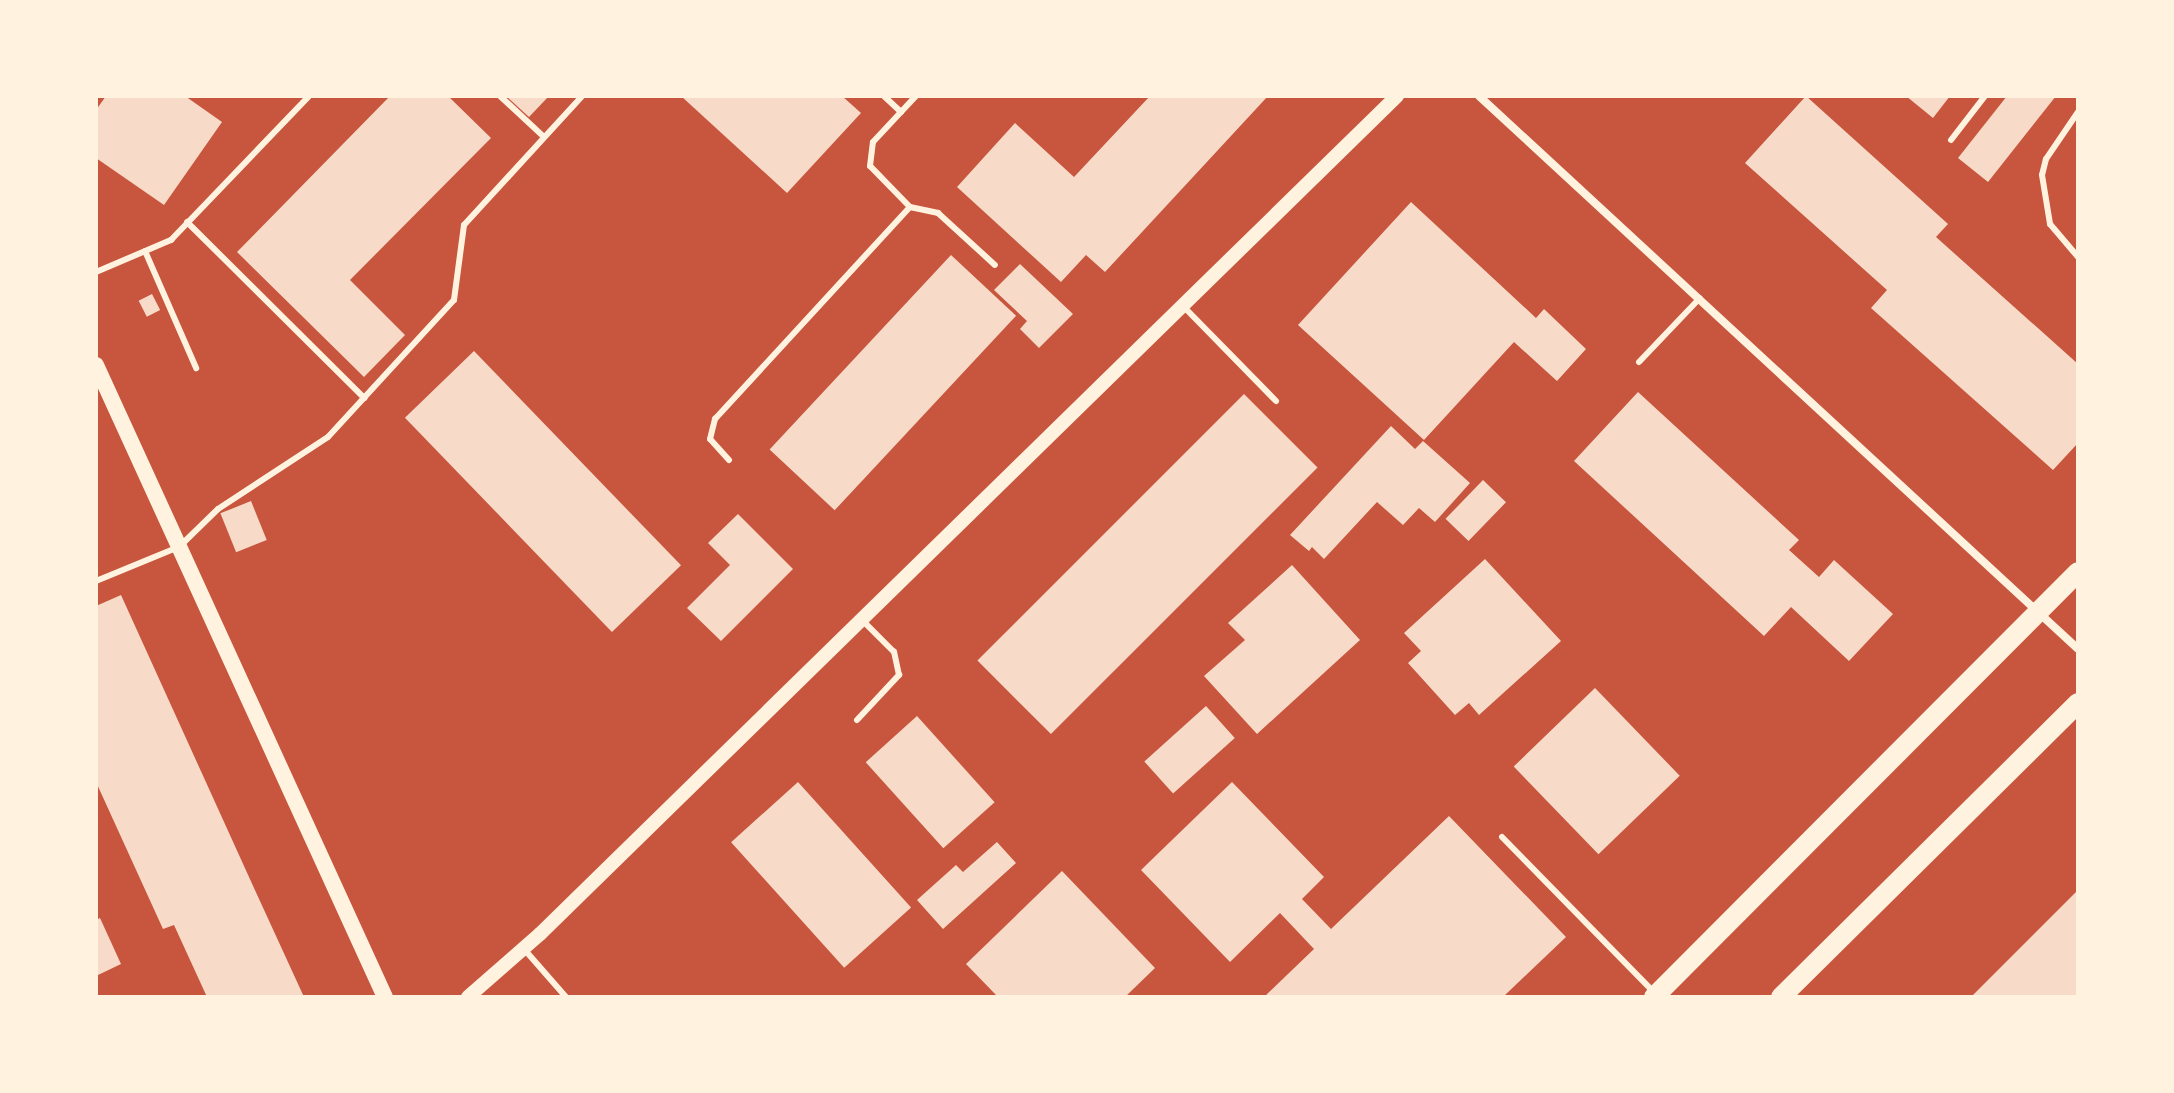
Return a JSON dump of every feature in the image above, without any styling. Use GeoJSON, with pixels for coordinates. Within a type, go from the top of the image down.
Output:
{"type":"FeatureCollection","features":[{"type":"Feature","properties":{"kind":"main road"},"geometry":{"type":"LineString","coordinates":[[96,365],[385,997]]}},
{"type":"Feature","properties":{"kind":"main road"},"geometry":{"type":"LineString","coordinates":[[1656,996],[2078,572]]}},
{"type":"Feature","properties":{"kind":"main road"},"geometry":{"type":"LineString","coordinates":[[1781,997],[2078,703]]}},
{"type":"Feature","properties":{"kind":"street"},"geometry":{"type":"LineString","coordinates":[[468,997],[524,949],[1397,96]]}},
{"type":"Feature","properties":{"kind":"street"},"geometry":{"type":"LineString","coordinates":[[1479,96],[2078,649]]}},
{"type":"Feature","properties":{"kind":"lane"},"geometry":{"type":"LineString","coordinates":[[96,272],[171,240],[309,96]]}},
{"type":"Feature","properties":{"kind":"lane"},"geometry":{"type":"LineString","coordinates":[[500,96],[544,137]]}},
{"type":"Feature","properties":{"kind":"lane"},"geometry":{"type":"LineString","coordinates":[[96,581],[179,547],[218,509],[328,437],[454,300],[464,225],[582,96]]}},
{"type":"Feature","properties":{"kind":"lane"},"geometry":{"type":"LineString","coordinates":[[884,96],[901,112]]}},
{"type":"Feature","properties":{"kind":"lane"},"geometry":{"type":"LineString","coordinates":[[916,96],[868,153],[878,177],[910,207],[938,213],[995,265]]}},
{"type":"Feature","properties":{"kind":"lane"},"geometry":{"type":"LineString","coordinates":[[1951,140],[1985,96]]}},
{"type":"Feature","properties":{"kind":"lane"},"geometry":{"type":"LineString","coordinates":[[2078,112],[2046,159],[2042,175],[2050,224],[2078,257]]}},
{"type":"Feature","properties":{"kind":"lane"},"geometry":{"type":"LineString","coordinates":[[729,460],[710,439],[715,419],[910,207]]}},
{"type":"Feature","properties":{"kind":"lane"},"geometry":{"type":"LineString","coordinates":[[187,222],[364,398]]}},
{"type":"Feature","properties":{"kind":"lane"},"geometry":{"type":"LineString","coordinates":[[145,251],[196,368]]}},
{"type":"Feature","properties":{"kind":"lane"},"geometry":{"type":"LineString","coordinates":[[1639,362],[1700,298]]}},
{"type":"Feature","properties":{"kind":"lane"},"geometry":{"type":"LineString","coordinates":[[1183,306],[1276,401]]}},
{"type":"Feature","properties":{"kind":"lane"},"geometry":{"type":"LineString","coordinates":[[857,720],[899,675],[894,652],[862,620]]}},
{"type":"Feature","properties":{"kind":"lane"},"geometry":{"type":"LineString","coordinates":[[1502,837],[1656,996]]}},
{"type":"Feature","properties":{"kind":"lane"},"geometry":{"type":"LineString","coordinates":[[524,949],[566,997]]}},
{"type":"Feature","properties":{"kind":"building"},"geometry":{"type":"Polygon","coordinates":[[[106,96],[185,96],[222,122],[164,205],[96,158],[96,110],[106,96]]]}},
{"type":"Feature","properties":{"kind":"building"},"geometry":{"type":"Polygon","coordinates":[[[390,96],[448,96],[491,138],[350,280],[405,335],[364,377],[237,252],[390,96]]]}},
{"type":"Feature","properties":{"kind":"building"},"geometry":{"type":"Polygon","coordinates":[[[506,96],[549,96],[529,117],[506,96]]]}},
{"type":"Feature","properties":{"kind":"building"},"geometry":{"type":"Polygon","coordinates":[[[681,96],[842,96],[861,113],[787,193],[681,96]]]}},
{"type":"Feature","properties":{"kind":"building"},"geometry":{"type":"Polygon","coordinates":[[[1150,96],[1268,96],[1105,272],[1086,255],[1061,282],[957,187],[1015,123],[1074,177],[1150,96]]]}},
{"type":"Feature","properties":{"kind":"building"},"geometry":{"type":"Polygon","coordinates":[[[1806,96],[1948,224],[1936,237],[2078,364],[2078,443],[2053,470],[1871,308],[1887,290],[1745,163],[1806,96]]]}},
{"type":"Feature","properties":{"kind":"building"},"geometry":{"type":"Polygon","coordinates":[[[1906,96],[1950,96],[1933,118],[1906,96]]]}},
{"type":"Feature","properties":{"kind":"building"},"geometry":{"type":"Polygon","coordinates":[[[2007,96],[2056,96],[1988,182],[1958,158],[2007,96]]]}},
{"type":"Feature","properties":{"kind":"building"},"geometry":{"type":"Polygon","coordinates":[[[1411,202],[1536,318],[1544,309],[1586,349],[1557,381],[1514,342],[1424,440],[1298,325],[1411,202]]]}},
{"type":"Feature","properties":{"kind":"building"},"geometry":{"type":"Polygon","coordinates":[[[951,255],[1016,316],[835,510],[770,450],[951,255]]]}},
{"type":"Feature","properties":{"kind":"building"},"geometry":{"type":"Polygon","coordinates":[[[1020,264],[1073,314],[1039,348],[1020,329],[1027,321],[994,290],[1020,264]]]}},
{"type":"Feature","properties":{"kind":"building"},"geometry":{"type":"Polygon","coordinates":[[[152,294],[160,310],[147,317],[139,301],[152,294]]]}},
{"type":"Feature","properties":{"kind":"building"},"geometry":{"type":"Polygon","coordinates":[[[474,351],[681,565],[612,632],[405,418],[474,351]]]}},
{"type":"Feature","properties":{"kind":"building"},"geometry":{"type":"Polygon","coordinates":[[[1638,392],[1799,540],[1789,550],[1819,577],[1834,560],[1893,614],[1849,661],[1791,607],[1764,636],[1574,461],[1638,392]]]}},
{"type":"Feature","properties":{"kind":"building"},"geometry":{"type":"Polygon","coordinates":[[[1244,394],[1318,468],[1051,734],[977,661],[1244,394]]]}},
{"type":"Feature","properties":{"kind":"building"},"geometry":{"type":"Polygon","coordinates":[[[1391,426],[1415,449],[1423,441],[1470,483],[1435,522],[1419,508],[1403,525],[1377,502],[1324,559],[1312,547],[1309,551],[1290,535],[1391,426]]]}},
{"type":"Feature","properties":{"kind":"building"},"geometry":{"type":"Polygon","coordinates":[[[1483,480],[1506,502],[1469,541],[1445,519],[1483,480]]]}},
{"type":"Feature","properties":{"kind":"building"},"geometry":{"type":"Polygon","coordinates":[[[251,501],[267,540],[236,552],[220,513],[251,501]]]}},
{"type":"Feature","properties":{"kind":"building"},"geometry":{"type":"Polygon","coordinates":[[[738,514],[793,569],[721,641],[687,608],[730,565],[708,543],[738,514]]]}},
{"type":"Feature","properties":{"kind":"building"},"geometry":{"type":"Polygon","coordinates":[[[1485,559],[1561,641],[1479,715],[1469,703],[1455,715],[1408,663],[1421,651],[1404,633],[1485,559]]]}},
{"type":"Feature","properties":{"kind":"building"},"geometry":{"type":"Polygon","coordinates":[[[1292,565],[1360,640],[1257,734],[1204,676],[1245,640],[1228,623],[1292,565]]]}},
{"type":"Feature","properties":{"kind":"building"},"geometry":{"type":"Polygon","coordinates":[[[121,595],[304,997],[207,997],[174,925],[163,929],[96,782],[96,606],[121,595]]]}},
{"type":"Feature","properties":{"kind":"building"},"geometry":{"type":"Polygon","coordinates":[[[1595,688],[1680,776],[1598,854],[1514,766],[1595,688]]]}},
{"type":"Feature","properties":{"kind":"building"},"geometry":{"type":"Polygon","coordinates":[[[1206,706],[1235,738],[1173,793],[1144,762],[1206,706]]]}},
{"type":"Feature","properties":{"kind":"building"},"geometry":{"type":"Polygon","coordinates":[[[917,716],[995,802],[943,848],[866,762],[917,716]]]}},
{"type":"Feature","properties":{"kind":"building"},"geometry":{"type":"Polygon","coordinates":[[[798,782],[911,908],[844,968],[731,842],[798,782]]]}},
{"type":"Feature","properties":{"kind":"building"},"geometry":{"type":"Polygon","coordinates":[[[1232,782],[1324,877],[1302,899],[1331,929],[1449,816],[1566,937],[1503,997],[1264,997],[1314,949],[1280,913],[1230,962],[1141,870],[1232,782]]]}},
{"type":"Feature","properties":{"kind":"building"},"geometry":{"type":"Polygon","coordinates":[[[997,842],[1016,863],[943,929],[917,900],[956,865],[963,872],[997,842]]]}},
{"type":"Feature","properties":{"kind":"building"},"geometry":{"type":"Polygon","coordinates":[[[1062,871],[1155,968],[1125,997],[998,997],[966,964],[1062,871]]]}},
{"type":"Feature","properties":{"kind":"building"},"geometry":{"type":"Polygon","coordinates":[[[2078,890],[2078,997],[1971,997],[2078,890]]]}},
{"type":"Feature","properties":{"kind":"building"},"geometry":{"type":"Polygon","coordinates":[[[100,918],[121,964],[96,976],[96,920],[100,918]]]}}]}
